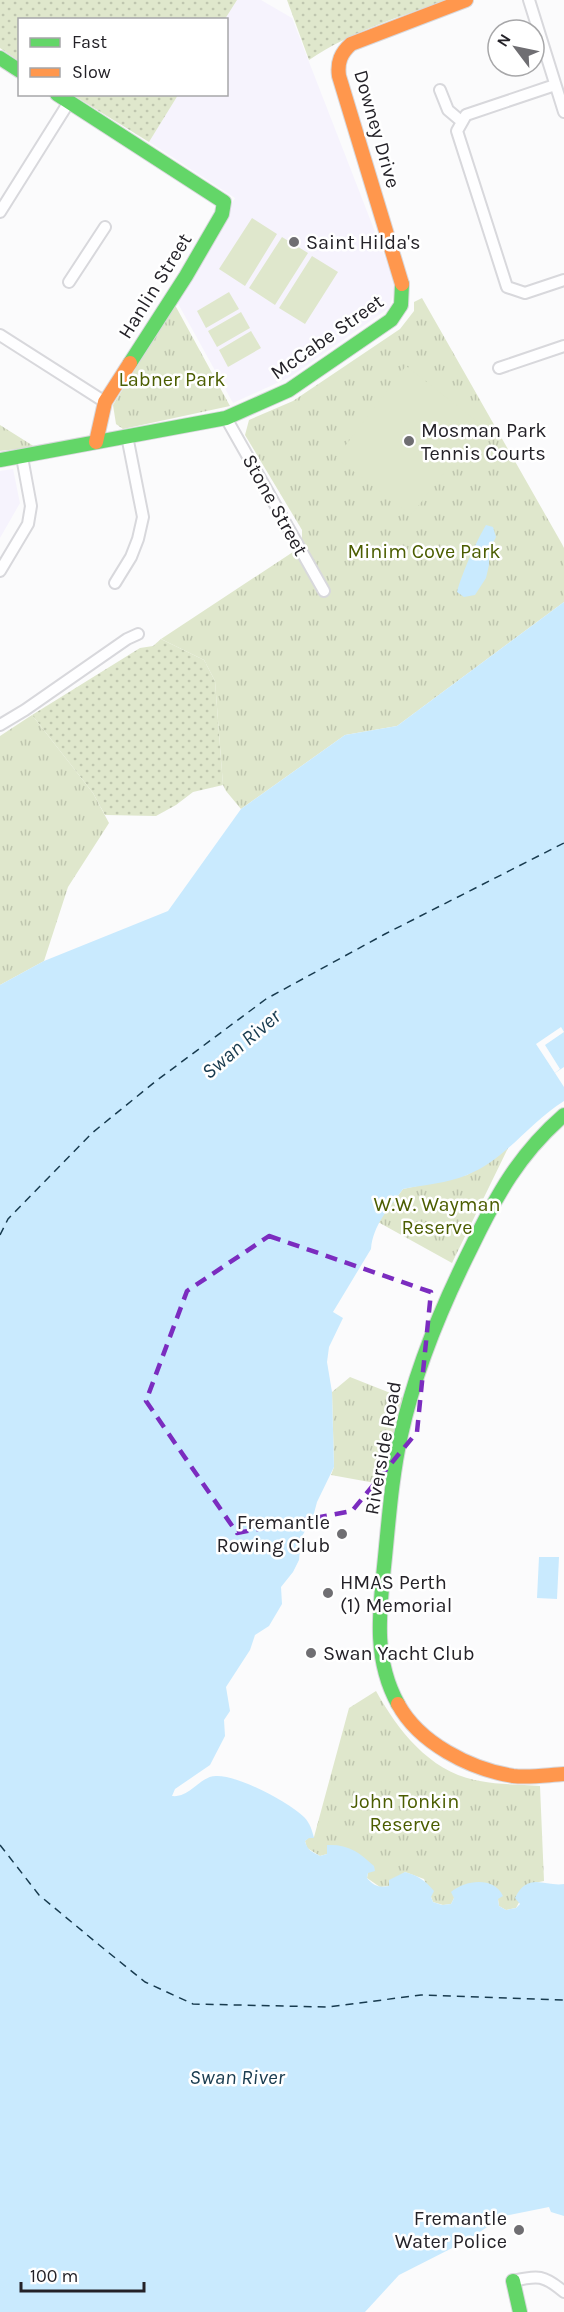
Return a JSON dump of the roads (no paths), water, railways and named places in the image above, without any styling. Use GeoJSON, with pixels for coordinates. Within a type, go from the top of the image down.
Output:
{"type":"FeatureCollection","features":[{"type":"Feature","properties":{"kind":"street","name":"Downey Drive"},"geometry":{"type":"LineString","coordinates":[[401,278],[339,76],[339,62],[345,49],[351,44],[466,0]]}},
{"type":"Feature","properties":{"kind":"street"},"geometry":{"type":"LineString","coordinates":[[529,0],[564,112]]}},
{"type":"Feature","properties":{"kind":"street"},"geometry":{"type":"LineString","coordinates":[[0,58],[18,70]]}},
{"type":"Feature","properties":{"kind":"street"},"geometry":{"type":"LineString","coordinates":[[555,85],[466,115],[457,131],[507,287],[525,293],[564,280]]}},
{"type":"Feature","properties":{"kind":"street"},"geometry":{"type":"LineString","coordinates":[[440,90],[448,110],[461,121]]}},
{"type":"Feature","properties":{"kind":"street"},"geometry":{"type":"LineString","coordinates":[[0,212],[63,98]]}},
{"type":"Feature","properties":{"kind":"street","name":"Hanlin Street"},"geometry":{"type":"LineString","coordinates":[[63,98],[224,202],[222,214],[186,276],[105,402],[102,421],[103,441]]}},
{"type":"Feature","properties":{"kind":"street"},"geometry":{"type":"LineString","coordinates":[[69,282],[105,226]]}},
{"type":"Feature","properties":{"kind":"street","name":"McCabe Street"},"geometry":{"type":"LineString","coordinates":[[0,460],[226,418],[289,390],[391,320],[401,309],[403,296],[401,278]]}},
{"type":"Feature","properties":{"kind":"street"},"geometry":{"type":"LineString","coordinates":[[0,335],[105,402]]}},
{"type":"Feature","properties":{"kind":"street"},"geometry":{"type":"LineString","coordinates":[[499,368],[564,346]]}},
{"type":"Feature","properties":{"kind":"street","name":"Stone Street"},"geometry":{"type":"LineString","coordinates":[[226,418],[324,591]]}},
{"type":"Feature","properties":{"kind":"street"},"geometry":{"type":"LineString","coordinates":[[115,583],[131,557],[143,517],[127,436]]}},
{"type":"Feature","properties":{"kind":"street"},"geometry":{"type":"LineString","coordinates":[[0,571],[28,524],[31,506],[22,457]]}},
{"type":"Feature","properties":{"kind":"street"},"geometry":{"type":"LineString","coordinates":[[0,725],[127,639],[138,634]]}},
{"type":"Feature","properties":{"kind":"street","name":"Riverside Road"},"geometry":{"type":"LineString","coordinates":[[564,1115],[542,1133],[521,1156],[501,1188],[439,1312],[420,1364],[403,1428],[378,1615],[383,1669],[396,1702],[428,1739],[452,1756],[506,1775],[564,1774]]}},
{"type":"Feature","properties":{"kind":"street","name":"Riverside Road"},"geometry":{"type":"LineString","coordinates":[[497,1771],[508,1768],[564,1769]]}},
{"type":"Feature","properties":{"kind":"street"},"geometry":{"type":"LineString","coordinates":[[520,2312],[513,2281],[538,2277],[548,2280],[564,2292]]}},
{"type":"Feature","properties":{"kind":"water"},"geometry":{"type":"Polygon","coordinates":[[[486,525],[493,527],[496,537],[489,551],[486,578],[475,595],[464,597],[457,592],[459,584],[486,525]]]}},
{"type":"Feature","properties":{"kind":"water","name":"Swan River"},"geometry":{"type":"Polygon","coordinates":[[[564,602],[564,1067],[555,1073],[564,1087],[564,1101],[505,1151],[481,1168],[452,1180],[403,1189],[378,1224],[371,1249],[333,1312],[343,1318],[329,1347],[327,1362],[332,1392],[334,1467],[317,1502],[313,1517],[301,1538],[299,1560],[281,1587],[282,1604],[269,1626],[255,1635],[250,1650],[226,1687],[230,1711],[224,1720],[225,1736],[210,1765],[175,1789],[172,1796],[190,1791],[210,1777],[237,1780],[275,1797],[304,1817],[314,1838],[305,1841],[312,1852],[320,1856],[327,1854],[327,1845],[347,1848],[358,1853],[374,1866],[375,1871],[368,1873],[367,1878],[374,1885],[389,1886],[389,1880],[405,1872],[428,1884],[434,1891],[431,1897],[433,1902],[442,1905],[451,1904],[454,1898],[451,1892],[471,1883],[493,1885],[503,1896],[498,1899],[499,1906],[506,1910],[516,1908],[520,1904],[515,1898],[525,1885],[531,1882],[564,1884],[564,2216],[551,2212],[549,2207],[504,2216],[466,2241],[399,2275],[365,2312],[0,2312],[0,985],[44,961],[168,911],[241,809],[345,735],[397,726],[564,602]]]}},
{"type":"Feature","properties":{"kind":"water"},"geometry":{"type":"Polygon","coordinates":[[[539,1557],[559,1557],[557,1599],[537,1598],[539,1557]]]}},
{"type":"Feature","properties":{"kind":"place","name":"Saint Hilda's"},"geometry":{"type":"Point","coordinates":[294,242]}},
{"type":"Feature","properties":{"kind":"place","name":"Mosman Park Tennis Courts"},"geometry":{"type":"Point","coordinates":[409,441]}},
{"type":"Feature","properties":{"kind":"place","name":"Fremantle Rowing Club"},"geometry":{"type":"Point","coordinates":[342,1534]}},
{"type":"Feature","properties":{"kind":"place","name":"HMAS Perth (1) Memorial"},"geometry":{"type":"Point","coordinates":[328,1593]}},
{"type":"Feature","properties":{"kind":"place","name":"Swan Yacht Club"},"geometry":{"type":"Point","coordinates":[311,1653]}},
{"type":"Feature","properties":{"kind":"place","name":"Fremantle Water Police"},"geometry":{"type":"Point","coordinates":[519,2230]}},
{"type":"Feature","properties":{"kind":"park label","name":"Labner Park"},"geometry":{"type":"Point","coordinates":[172,379]}},
{"type":"Feature","properties":{"kind":"park label","name":"Minim Cove Park"},"geometry":{"type":"Point","coordinates":[424,551]}},
{"type":"Feature","properties":{"kind":"park label","name":"W.W. Wayman Reserve"},"geometry":{"type":"Point","coordinates":[437,1216]}},
{"type":"Feature","properties":{"kind":"park label","name":"John Tonkin Reserve"},"geometry":{"type":"Point","coordinates":[405,1812]}}]}
